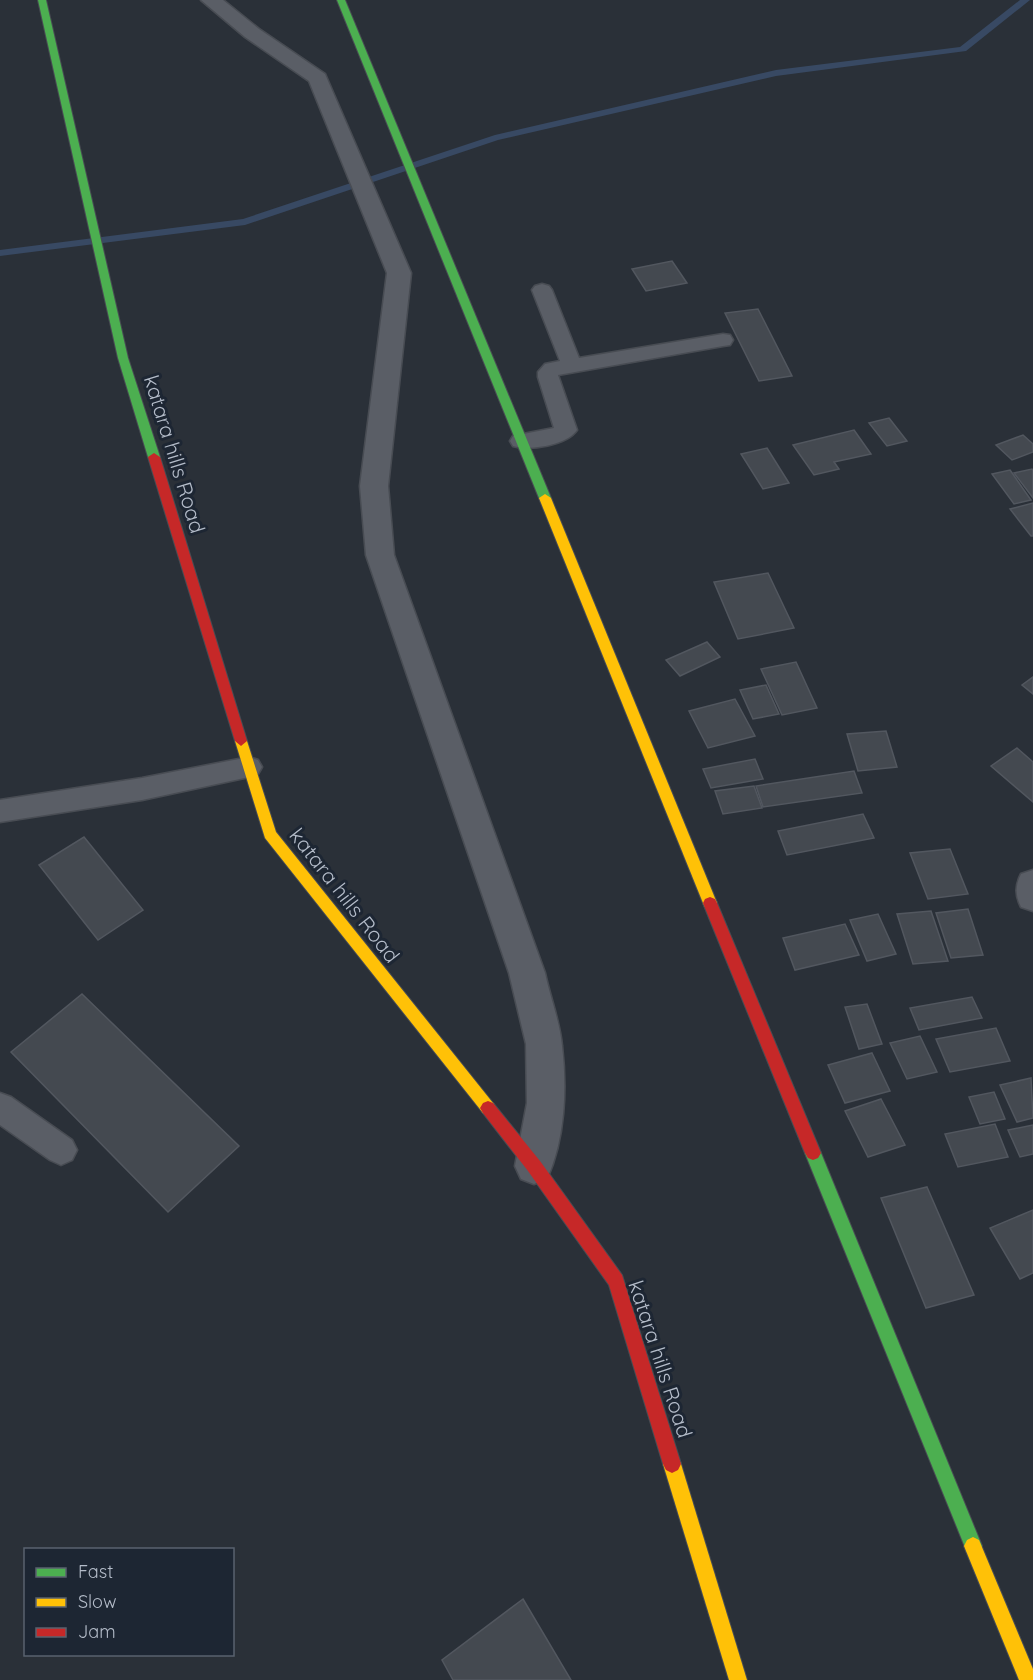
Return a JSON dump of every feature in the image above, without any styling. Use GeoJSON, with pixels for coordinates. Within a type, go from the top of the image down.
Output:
{"type":"FeatureCollection","features":[{"type":"Feature","properties":{"kind":"main road","name":"katara hills Road"},"geometry":{"type":"LineString","coordinates":[[42,0],[123,358],[270,834],[534,1166],[616,1281],[738,1680]]}},
{"type":"Feature","properties":{"kind":"main road"},"geometry":{"type":"LineString","coordinates":[[341,0],[1028,1680]]}},
{"type":"Feature","properties":{"kind":"street"},"geometry":{"type":"LineString","coordinates":[[211,0],[252,33],[318,78],[399,273],[374,486],[380,555],[527,973],[544,1044],[546,1103],[534,1166]]}},
{"type":"Feature","properties":{"kind":"street"},"geometry":{"type":"LineString","coordinates":[[1033,884],[1033,897]]}},
{"type":"Feature","properties":{"kind":"lane"},"geometry":{"type":"LineString","coordinates":[[542,290],[572,365]]}},
{"type":"Feature","properties":{"kind":"lane"},"geometry":{"type":"LineString","coordinates":[[521,441],[561,434],[566,430],[548,372],[572,365],[723,340]]}},
{"type":"Feature","properties":{"kind":"lane"},"geometry":{"type":"LineString","coordinates":[[0,811],[142,789],[249,767]]}},
{"type":"Feature","properties":{"kind":"lane"},"geometry":{"type":"LineString","coordinates":[[0,1107],[61,1150]]}},
{"type":"Feature","properties":{"kind":"building"},"geometry":{"type":"Polygon","coordinates":[[[672,261],[687,283],[646,291],[632,269],[672,261]]]}},
{"type":"Feature","properties":{"kind":"building"},"geometry":{"type":"Polygon","coordinates":[[[758,309],[792,376],[759,381],[725,313],[758,309]]]}},
{"type":"Feature","properties":{"kind":"building"},"geometry":{"type":"Polygon","coordinates":[[[889,418],[907,441],[887,446],[869,423],[889,418]]]}},
{"type":"Feature","properties":{"kind":"building"},"geometry":{"type":"Polygon","coordinates":[[[854,430],[871,454],[834,462],[839,469],[814,475],[793,445],[854,430]]]}},
{"type":"Feature","properties":{"kind":"building"},"geometry":{"type":"Polygon","coordinates":[[[1023,435],[1033,444],[1033,452],[1012,460],[996,445],[1023,435]]]}},
{"type":"Feature","properties":{"kind":"building"},"geometry":{"type":"Polygon","coordinates":[[[767,448],[789,483],[763,489],[741,454],[767,448]]]}},
{"type":"Feature","properties":{"kind":"building"},"geometry":{"type":"Polygon","coordinates":[[[1032,469],[1033,471],[1033,498],[1014,473],[1032,469]]]}},
{"type":"Feature","properties":{"kind":"building"},"geometry":{"type":"Polygon","coordinates":[[[1010,470],[1031,500],[1014,504],[992,474],[1010,470]]]}},
{"type":"Feature","properties":{"kind":"building"},"geometry":{"type":"Polygon","coordinates":[[[1033,503],[1033,536],[1031,536],[1010,509],[1033,503]]]}},
{"type":"Feature","properties":{"kind":"building"},"geometry":{"type":"Polygon","coordinates":[[[768,573],[794,628],[738,639],[714,582],[768,573]]]}},
{"type":"Feature","properties":{"kind":"building"},"geometry":{"type":"Polygon","coordinates":[[[707,642],[720,657],[680,676],[666,660],[707,642]]]}},
{"type":"Feature","properties":{"kind":"building"},"geometry":{"type":"Polygon","coordinates":[[[796,662],[817,708],[782,715],[761,669],[796,662]]]}},
{"type":"Feature","properties":{"kind":"building"},"geometry":{"type":"Polygon","coordinates":[[[1033,677],[1033,694],[1022,685],[1033,677]]]}},
{"type":"Feature","properties":{"kind":"building"},"geometry":{"type":"Polygon","coordinates":[[[766,685],[779,714],[753,719],[740,690],[766,685]]]}},
{"type":"Feature","properties":{"kind":"building"},"geometry":{"type":"Polygon","coordinates":[[[735,699],[755,736],[708,748],[689,711],[735,699]]]}},
{"type":"Feature","properties":{"kind":"building"},"geometry":{"type":"Polygon","coordinates":[[[886,731],[897,767],[858,771],[847,734],[886,731]]]}},
{"type":"Feature","properties":{"kind":"building"},"geometry":{"type":"Polygon","coordinates":[[[1017,748],[1033,762],[1033,802],[991,766],[1017,748]]]}},
{"type":"Feature","properties":{"kind":"building"},"geometry":{"type":"Polygon","coordinates":[[[755,759],[763,779],[711,788],[703,769],[755,759]]]}},
{"type":"Feature","properties":{"kind":"building"},"geometry":{"type":"Polygon","coordinates":[[[854,771],[862,793],[763,807],[756,786],[854,771]]]}},
{"type":"Feature","properties":{"kind":"building"},"geometry":{"type":"Polygon","coordinates":[[[754,786],[762,808],[723,814],[715,791],[754,786]]]}},
{"type":"Feature","properties":{"kind":"building"},"geometry":{"type":"Polygon","coordinates":[[[863,814],[874,838],[787,855],[778,831],[863,814]]]}},
{"type":"Feature","properties":{"kind":"building"},"geometry":{"type":"Polygon","coordinates":[[[84,837],[143,910],[98,940],[39,865],[84,837]]]}},
{"type":"Feature","properties":{"kind":"building"},"geometry":{"type":"Polygon","coordinates":[[[950,849],[968,894],[928,899],[910,853],[950,849]]]}},
{"type":"Feature","properties":{"kind":"building"},"geometry":{"type":"Polygon","coordinates":[[[968,909],[983,955],[951,958],[936,913],[968,909]]]}},
{"type":"Feature","properties":{"kind":"building"},"geometry":{"type":"Polygon","coordinates":[[[931,911],[948,961],[913,964],[897,914],[931,911]]]}},
{"type":"Feature","properties":{"kind":"building"},"geometry":{"type":"Polygon","coordinates":[[[878,914],[896,954],[867,961],[850,920],[878,914]]]}},
{"type":"Feature","properties":{"kind":"building"},"geometry":{"type":"Polygon","coordinates":[[[845,924],[859,955],[795,970],[783,938],[845,924]]]}},
{"type":"Feature","properties":{"kind":"building"},"geometry":{"type":"Polygon","coordinates":[[[82,994],[239,1146],[168,1212],[11,1052],[82,994]]]}},
{"type":"Feature","properties":{"kind":"building"},"geometry":{"type":"Polygon","coordinates":[[[972,997],[982,1018],[919,1030],[910,1008],[972,997]]]}},
{"type":"Feature","properties":{"kind":"building"},"geometry":{"type":"Polygon","coordinates":[[[867,1004],[882,1044],[859,1049],[845,1007],[867,1004]]]}},
{"type":"Feature","properties":{"kind":"building"},"geometry":{"type":"Polygon","coordinates":[[[996,1028],[1010,1061],[950,1072],[936,1039],[996,1028]]]}},
{"type":"Feature","properties":{"kind":"building"},"geometry":{"type":"Polygon","coordinates":[[[920,1036],[937,1072],[907,1079],[890,1043],[920,1036]]]}},
{"type":"Feature","properties":{"kind":"building"},"geometry":{"type":"Polygon","coordinates":[[[872,1053],[890,1091],[845,1103],[828,1065],[872,1053]]]}},
{"type":"Feature","properties":{"kind":"building"},"geometry":{"type":"Polygon","coordinates":[[[1031,1078],[1033,1118],[1017,1122],[1000,1085],[1031,1078]]]}},
{"type":"Feature","properties":{"kind":"building"},"geometry":{"type":"Polygon","coordinates":[[[994,1092],[1005,1119],[980,1124],[969,1097],[994,1092]]]}},
{"type":"Feature","properties":{"kind":"building"},"geometry":{"type":"Polygon","coordinates":[[[881,1099],[905,1145],[868,1157],[845,1111],[881,1099]]]}},
{"type":"Feature","properties":{"kind":"building"},"geometry":{"type":"Polygon","coordinates":[[[995,1124],[1008,1157],[958,1167],[945,1134],[995,1124]]]}},
{"type":"Feature","properties":{"kind":"building"},"geometry":{"type":"Polygon","coordinates":[[[1033,1125],[1033,1154],[1020,1157],[1008,1130],[1033,1125]]]}},
{"type":"Feature","properties":{"kind":"building"},"geometry":{"type":"Polygon","coordinates":[[[927,1187],[974,1295],[926,1308],[881,1198],[927,1187]]]}},
{"type":"Feature","properties":{"kind":"building"},"geometry":{"type":"Polygon","coordinates":[[[1033,1210],[1033,1273],[1020,1279],[990,1228],[1033,1210]]]}},
{"type":"Feature","properties":{"kind":"building"},"geometry":{"type":"Polygon","coordinates":[[[523,1599],[571,1680],[453,1680],[442,1660],[523,1599]]]}},
{"type":"Feature","properties":{"kind":"waterway"},"geometry":{"type":"LineString","coordinates":[[0,253],[245,222],[495,138],[776,73],[963,49],[1026,0]]}},
{"type":"Feature","properties":{"kind":"traffic: fast"},"geometry":{"type":"LineString","coordinates":[[42,0],[123,358],[154,457]]}},
{"type":"Feature","properties":{"kind":"traffic: fast"},"geometry":{"type":"LineString","coordinates":[[341,0],[545,498]]}},
{"type":"Feature","properties":{"kind":"traffic: fast"},"geometry":{"type":"LineString","coordinates":[[813,1153],[973,1546]]}},
{"type":"Feature","properties":{"kind":"traffic: slow"},"geometry":{"type":"LineString","coordinates":[[545,498],[710,903]]}},
{"type":"Feature","properties":{"kind":"traffic: slow"},"geometry":{"type":"LineString","coordinates":[[241,741],[270,834],[488,1108]]}},
{"type":"Feature","properties":{"kind":"traffic: slow"},"geometry":{"type":"LineString","coordinates":[[672,1464],[738,1680]]}},
{"type":"Feature","properties":{"kind":"traffic: slow"},"geometry":{"type":"LineString","coordinates":[[973,1546],[1028,1680]]}},
{"type":"Feature","properties":{"kind":"traffic: jam"},"geometry":{"type":"LineString","coordinates":[[154,457],[241,741]]}},
{"type":"Feature","properties":{"kind":"traffic: jam"},"geometry":{"type":"LineString","coordinates":[[710,903],[813,1153]]}},
{"type":"Feature","properties":{"kind":"traffic: jam"},"geometry":{"type":"LineString","coordinates":[[488,1108],[534,1166],[616,1281],[672,1464]]}}]}
